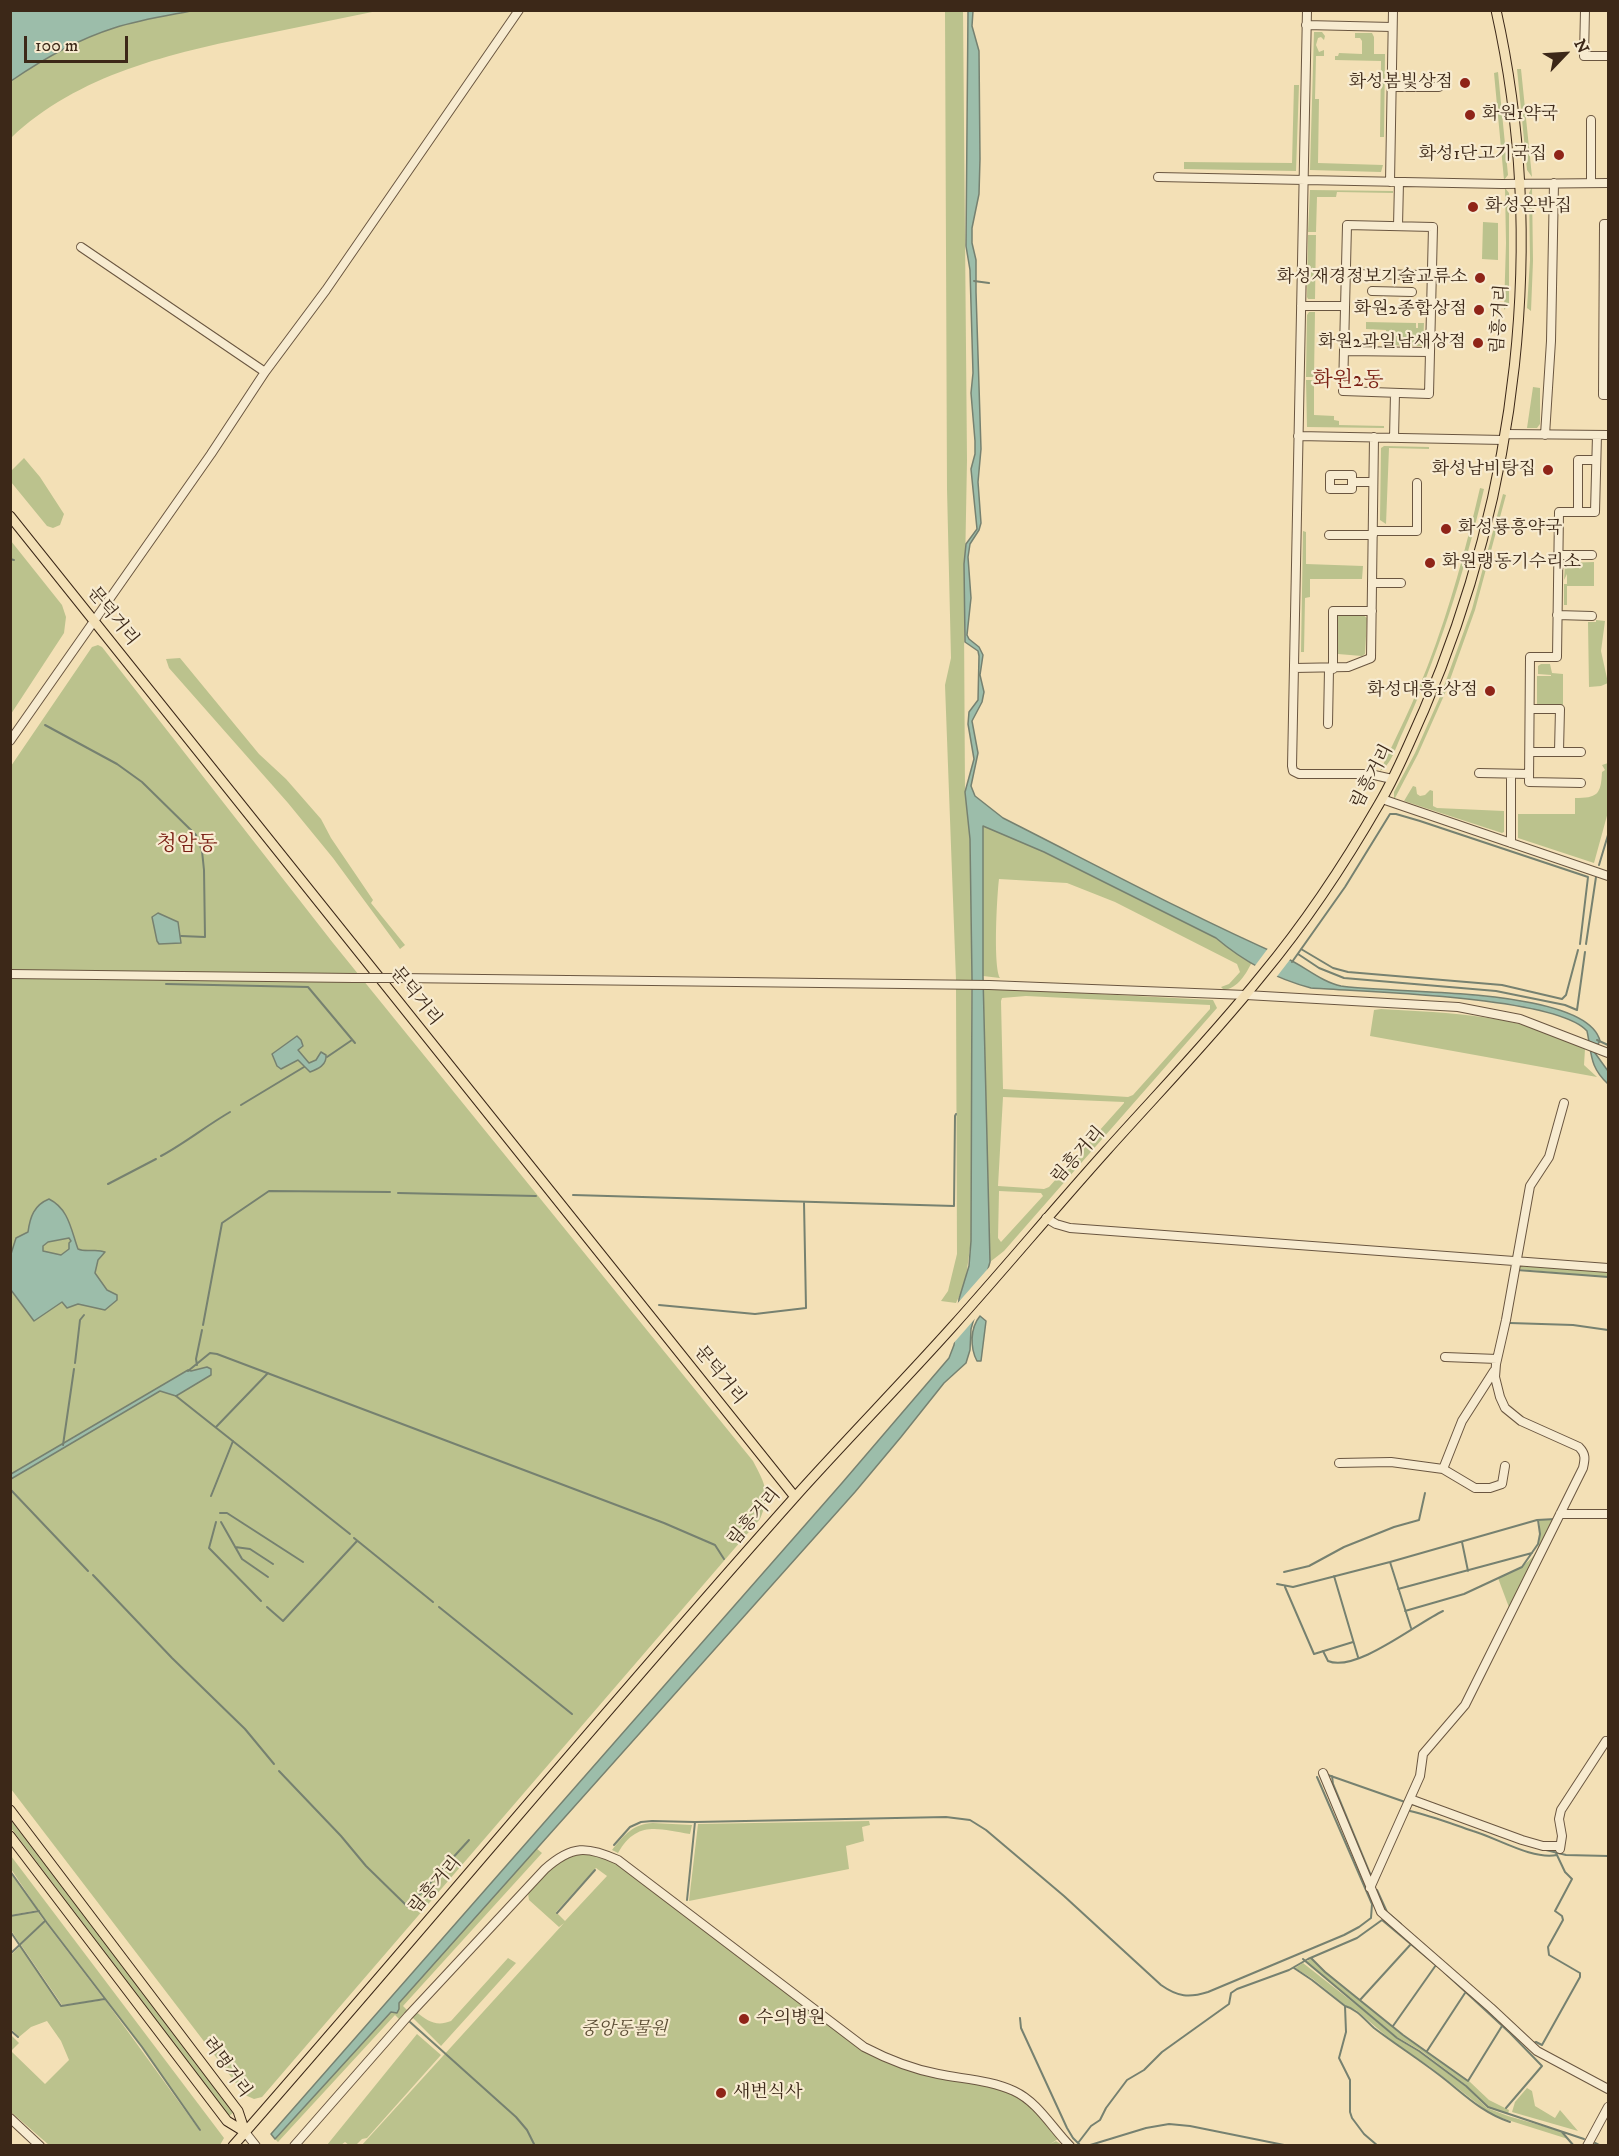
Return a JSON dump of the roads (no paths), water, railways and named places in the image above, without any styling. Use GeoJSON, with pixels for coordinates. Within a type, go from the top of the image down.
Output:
{"type":"FeatureCollection","features":[{"type":"Feature","properties":{"kind":"main road","name":"림흥거리"},"geometry":{"type":"LineString","coordinates":[[233,2145],[795,1497],[948,1331],[1246,995],[1322,895],[1382,799],[1430,695],[1459,616],[1483,534],[1504,437],[1515,361],[1519,307],[1519,183],[1512,101],[1496,10]]}},
{"type":"Feature","properties":{"kind":"main road","name":"문덕거리"},"geometry":{"type":"LineString","coordinates":[[10,516],[795,1497]]}},
{"type":"Feature","properties":{"kind":"main road","name":"려명거리"},"geometry":{"type":"LineString","coordinates":[[10,1810],[238,2110],[245,2132]]}},
{"type":"Feature","properties":{"kind":"main road","name":"려명거리"},"geometry":{"type":"LineString","coordinates":[[10,1836],[227,2121],[245,2132]]}},
{"type":"Feature","properties":{"kind":"street"},"geometry":{"type":"LineString","coordinates":[[10,741],[94,620],[110,601],[265,372],[326,290],[519,10]]}},
{"type":"Feature","properties":{"kind":"street"},"geometry":{"type":"LineString","coordinates":[[1306,10],[1293,771],[1299,774],[1374,775],[1392,779]]}},
{"type":"Feature","properties":{"kind":"street"},"geometry":{"type":"LineString","coordinates":[[1393,10],[1392,87],[1398,226]]}},
{"type":"Feature","properties":{"kind":"street"},"geometry":{"type":"LineString","coordinates":[[1585,10],[1584,56],[1608,56]]}},
{"type":"Feature","properties":{"kind":"street"},"geometry":{"type":"LineString","coordinates":[[1306,25],[1392,27]]}},
{"type":"Feature","properties":{"kind":"street"},"geometry":{"type":"LineString","coordinates":[[1392,87],[1439,87]]}},
{"type":"Feature","properties":{"kind":"street"},"geometry":{"type":"LineString","coordinates":[[1591,120],[1591,183]]}},
{"type":"Feature","properties":{"kind":"street"},"geometry":{"type":"LineString","coordinates":[[1158,177],[1395,182],[1608,183]]}},
{"type":"Feature","properties":{"kind":"street"},"geometry":{"type":"LineString","coordinates":[[1545,435],[1551,341],[1554,183]]}},
{"type":"Feature","properties":{"kind":"street"},"geometry":{"type":"LineString","coordinates":[[1608,224],[1604,224],[1603,384],[1603,395],[1608,395]]}},
{"type":"Feature","properties":{"kind":"street"},"geometry":{"type":"LineString","coordinates":[[1347,225],[1398,226],[1433,227],[1429,394],[1343,391],[1347,225]]}},
{"type":"Feature","properties":{"kind":"street"},"geometry":{"type":"LineString","coordinates":[[81,247],[265,372]]}},
{"type":"Feature","properties":{"kind":"street"},"geometry":{"type":"LineString","coordinates":[[1346,274],[1431,275]]}},
{"type":"Feature","properties":{"kind":"street"},"geometry":{"type":"LineString","coordinates":[[1390,275],[1390,291]]}},
{"type":"Feature","properties":{"kind":"street"},"geometry":{"type":"LineString","coordinates":[[1372,291],[1412,292]]}},
{"type":"Feature","properties":{"kind":"street"},"geometry":{"type":"LineString","coordinates":[[1301,306],[1345,306]]}},
{"type":"Feature","properties":{"kind":"street"},"geometry":{"type":"LineString","coordinates":[[1344,351],[1430,352]]}},
{"type":"Feature","properties":{"kind":"street"},"geometry":{"type":"LineString","coordinates":[[1394,438],[1395,393]]}},
{"type":"Feature","properties":{"kind":"street"},"geometry":{"type":"LineString","coordinates":[[1581,783],[1529,782],[1530,657],[1557,657],[1559,512],[1595,512],[1597,435]]}},
{"type":"Feature","properties":{"kind":"street"},"geometry":{"type":"LineString","coordinates":[[1298,436],[1394,438],[1608,435]]}},
{"type":"Feature","properties":{"kind":"street"},"geometry":{"type":"LineString","coordinates":[[1294,668],[1348,667],[1371,658],[1374,437]]}},
{"type":"Feature","properties":{"kind":"street"},"geometry":{"type":"LineString","coordinates":[[1578,512],[1578,460],[1596,460]]}},
{"type":"Feature","properties":{"kind":"street"},"geometry":{"type":"LineString","coordinates":[[1352,482],[1373,482]]}},
{"type":"Feature","properties":{"kind":"street"},"geometry":{"type":"LineString","coordinates":[[1329,535],[1417,531],[1417,483]]}},
{"type":"Feature","properties":{"kind":"street"},"geometry":{"type":"LineString","coordinates":[[1558,555],[1592,555]]}},
{"type":"Feature","properties":{"kind":"street"},"geometry":{"type":"LineString","coordinates":[[1372,583],[1401,583]]}},
{"type":"Feature","properties":{"kind":"street"},"geometry":{"type":"LineString","coordinates":[[1328,724],[1333,611],[1372,611]]}},
{"type":"Feature","properties":{"kind":"street"},"geometry":{"type":"LineString","coordinates":[[1557,615],[1592,616]]}},
{"type":"Feature","properties":{"kind":"street"},"geometry":{"type":"LineString","coordinates":[[1530,709],[1560,709],[1559,752]]}},
{"type":"Feature","properties":{"kind":"street"},"geometry":{"type":"LineString","coordinates":[[1530,752],[1581,752]]}},
{"type":"Feature","properties":{"kind":"street"},"geometry":{"type":"LineString","coordinates":[[1479,773],[1529,774]]}},
{"type":"Feature","properties":{"kind":"street"},"geometry":{"type":"LineString","coordinates":[[1511,774],[1511,843]]}},
{"type":"Feature","properties":{"kind":"street"},"geometry":{"type":"LineString","coordinates":[[1382,799],[1608,876]]}},
{"type":"Feature","properties":{"kind":"street"},"geometry":{"type":"LineString","coordinates":[[10,974],[989,984],[1246,995],[1478,1010],[1520,1019],[1608,1053]]}},
{"type":"Feature","properties":{"kind":"street"},"geometry":{"type":"LineString","coordinates":[[1370,1888],[1420,1776],[1423,1754],[1465,1705],[1586,1459],[1584,1452],[1572,1443],[1521,1421],[1513,1415],[1505,1408],[1496,1388],[1495,1370],[1530,1186],[1549,1157],[1564,1102]]}},
{"type":"Feature","properties":{"kind":"street"},"geometry":{"type":"LineString","coordinates":[[1046,1218],[1070,1228],[1608,1268]]}},
{"type":"Feature","properties":{"kind":"street"},"geometry":{"type":"LineString","coordinates":[[1445,1357],[1497,1359]]}},
{"type":"Feature","properties":{"kind":"street"},"geometry":{"type":"LineString","coordinates":[[1443,1469],[1462,1421],[1495,1370]]}},
{"type":"Feature","properties":{"kind":"street"},"geometry":{"type":"LineString","coordinates":[[1339,1463],[1391,1462],[1443,1469],[1475,1488],[1490,1488],[1502,1484],[1505,1466]]}},
{"type":"Feature","properties":{"kind":"street"},"geometry":{"type":"LineString","coordinates":[[1560,1514],[1608,1514]]}},
{"type":"Feature","properties":{"kind":"street"},"geometry":{"type":"LineString","coordinates":[[1410,1799],[1522,1840],[1560,1848],[1562,1810],[1606,1741]]}},
{"type":"Feature","properties":{"kind":"street"},"geometry":{"type":"LineString","coordinates":[[1323,1773],[1381,1912],[1537,2051],[1608,2089]]}},
{"type":"Feature","properties":{"kind":"street"},"geometry":{"type":"LineString","coordinates":[[294,2145],[408,2016],[545,1869],[557,1858],[580,1850],[596,1850],[618,1860],[864,2047],[913,2068],[998,2085],[1015,2091],[1030,2101],[1070,2145]]}},
{"type":"Feature","properties":{"kind":"street"},"geometry":{"type":"LineString","coordinates":[[1587,2145],[1608,2107]]}},
{"type":"Feature","properties":{"kind":"street"},"geometry":{"type":"LineString","coordinates":[[10,2118],[40,2145]]}},
{"type":"Feature","properties":{"kind":"street"},"geometry":{"type":"LineString","coordinates":[[245,2132],[256,2145]]}},
{"type":"Feature","properties":{"kind":"waterway"},"geometry":{"type":"LineString","coordinates":[[974,281],[989,283]]}},
{"type":"Feature","properties":{"kind":"waterway"},"geometry":{"type":"LineString","coordinates":[[10,559],[14,560]]}},
{"type":"Feature","properties":{"kind":"waterway"},"geometry":{"type":"LineString","coordinates":[[45,725],[117,764],[142,782],[196,835],[202,851],[204,870],[205,937],[181,936]]}},
{"type":"Feature","properties":{"kind":"waterway"},"geometry":{"type":"LineString","coordinates":[[1292,962],[1345,887],[1390,814],[1420,821],[1588,877],[1580,944]]}},
{"type":"Feature","properties":{"kind":"waterway"},"geometry":{"type":"LineString","coordinates":[[1599,865],[1608,835]]}},
{"type":"Feature","properties":{"kind":"waterway"},"geometry":{"type":"LineString","coordinates":[[1586,944],[1596,877]]}},
{"type":"Feature","properties":{"kind":"waterway"},"geometry":{"type":"LineString","coordinates":[[1301,949],[1333,968],[1348,972],[1502,985],[1562,999],[1566,995],[1578,950]]}},
{"type":"Feature","properties":{"kind":"waterway"},"geometry":{"type":"LineString","coordinates":[[1298,954],[1319,968],[1344,978],[1496,991],[1565,1005],[1577,1010],[1585,952]]}},
{"type":"Feature","properties":{"kind":"waterway"},"geometry":{"type":"LineString","coordinates":[[166,984],[308,987],[355,1043]]}},
{"type":"Feature","properties":{"kind":"waterway"},"geometry":{"type":"LineString","coordinates":[[327,1057],[352,1040]]}},
{"type":"Feature","properties":{"kind":"waterway"},"geometry":{"type":"LineString","coordinates":[[1597,1040],[1608,1045]]}},
{"type":"Feature","properties":{"kind":"waterway"},"geometry":{"type":"LineString","coordinates":[[241,1105],[304,1067]]}},
{"type":"Feature","properties":{"kind":"waterway"},"geometry":{"type":"LineString","coordinates":[[161,1156],[230,1112]]}},
{"type":"Feature","properties":{"kind":"waterway"},"geometry":{"type":"LineString","coordinates":[[573,1195],[954,1206],[956,1114]]}},
{"type":"Feature","properties":{"kind":"waterway"},"geometry":{"type":"LineString","coordinates":[[108,1184],[156,1159]]}},
{"type":"Feature","properties":{"kind":"waterway"},"geometry":{"type":"LineString","coordinates":[[203,1325],[222,1223],[269,1191],[390,1192]]}},
{"type":"Feature","properties":{"kind":"waterway"},"geometry":{"type":"LineString","coordinates":[[398,1193],[536,1196]]}},
{"type":"Feature","properties":{"kind":"waterway"},"geometry":{"type":"LineString","coordinates":[[659,1305],[755,1314],[806,1308],[804,1202]]}},
{"type":"Feature","properties":{"kind":"waterway"},"geometry":{"type":"LineString","coordinates":[[1517,1270],[1608,1277]]}},
{"type":"Feature","properties":{"kind":"waterway"},"geometry":{"type":"LineString","coordinates":[[75,1363],[80,1320],[84,1315]]}},
{"type":"Feature","properties":{"kind":"waterway"},"geometry":{"type":"LineString","coordinates":[[1510,1323],[1573,1325],[1608,1330]]}},
{"type":"Feature","properties":{"kind":"waterway"},"geometry":{"type":"LineString","coordinates":[[197,1365],[196,1359],[202,1330]]}},
{"type":"Feature","properties":{"kind":"waterway"},"geometry":{"type":"LineString","coordinates":[[188,1371],[210,1353],[217,1354],[664,1523],[715,1545],[724,1559]]}},
{"type":"Feature","properties":{"kind":"waterway"},"geometry":{"type":"LineString","coordinates":[[63,1445],[74,1369]]}},
{"type":"Feature","properties":{"kind":"waterway"},"geometry":{"type":"LineString","coordinates":[[216,1427],[268,1373]]}},
{"type":"Feature","properties":{"kind":"waterway"},"geometry":{"type":"LineString","coordinates":[[176,1396],[350,1534]]}},
{"type":"Feature","properties":{"kind":"waterway"},"geometry":{"type":"LineString","coordinates":[[211,1496],[233,1441]]}},
{"type":"Feature","properties":{"kind":"waterway"},"geometry":{"type":"LineString","coordinates":[[10,1489],[88,1571]]}},
{"type":"Feature","properties":{"kind":"waterway"},"geometry":{"type":"LineString","coordinates":[[1284,1572],[1309,1566],[1344,1547],[1394,1527],[1419,1520],[1425,1493]]}},
{"type":"Feature","properties":{"kind":"waterway"},"geometry":{"type":"LineString","coordinates":[[220,1513],[227,1513],[303,1562]]}},
{"type":"Feature","properties":{"kind":"waterway"},"geometry":{"type":"LineString","coordinates":[[1277,1584],[1293,1587],[1537,1520],[1555,1519]]}},
{"type":"Feature","properties":{"kind":"waterway"},"geometry":{"type":"LineString","coordinates":[[1405,1611],[1464,1594],[1522,1567],[1538,1544],[1540,1534],[1538,1520]]}},
{"type":"Feature","properties":{"kind":"waterway"},"geometry":{"type":"LineString","coordinates":[[216,1522],[209,1548],[261,1601]]}},
{"type":"Feature","properties":{"kind":"waterway"},"geometry":{"type":"LineString","coordinates":[[221,1522],[242,1559],[268,1577]]}},
{"type":"Feature","properties":{"kind":"waterway"},"geometry":{"type":"LineString","coordinates":[[354,1538],[433,1602]]}},
{"type":"Feature","properties":{"kind":"waterway"},"geometry":{"type":"LineString","coordinates":[[267,1607],[283,1621],[357,1541]]}},
{"type":"Feature","properties":{"kind":"waterway"},"geometry":{"type":"LineString","coordinates":[[1462,1542],[1468,1571]]}},
{"type":"Feature","properties":{"kind":"waterway"},"geometry":{"type":"LineString","coordinates":[[235,1547],[250,1549],[273,1564]]}},
{"type":"Feature","properties":{"kind":"waterway"},"geometry":{"type":"LineString","coordinates":[[1398,1589],[1532,1553]]}},
{"type":"Feature","properties":{"kind":"waterway"},"geometry":{"type":"LineString","coordinates":[[1390,1562],[1411,1628]]}},
{"type":"Feature","properties":{"kind":"waterway"},"geometry":{"type":"LineString","coordinates":[[93,1575],[172,1658],[245,1729],[274,1764]]}},
{"type":"Feature","properties":{"kind":"waterway"},"geometry":{"type":"LineString","coordinates":[[1334,1576],[1358,1657]]}},
{"type":"Feature","properties":{"kind":"waterway"},"geometry":{"type":"LineString","coordinates":[[1285,1587],[1314,1654],[1353,1642]]}},
{"type":"Feature","properties":{"kind":"waterway"},"geometry":{"type":"LineString","coordinates":[[439,1607],[572,1714]]}},
{"type":"Feature","properties":{"kind":"waterway"},"geometry":{"type":"LineString","coordinates":[[1323,1651],[1328,1661],[1340,1663],[1354,1660],[1370,1654],[1443,1611]]}},
{"type":"Feature","properties":{"kind":"waterway"},"geometry":{"type":"LineString","coordinates":[[279,1771],[341,1836],[366,1866],[408,1907],[469,1840]]}},
{"type":"Feature","properties":{"kind":"waterway"},"geometry":{"type":"LineString","coordinates":[[1328,1775],[1405,1802]]}},
{"type":"Feature","properties":{"kind":"waterway"},"geometry":{"type":"LineString","coordinates":[[1332,1776],[1333,1784],[1371,1876]]}},
{"type":"Feature","properties":{"kind":"waterway"},"geometry":{"type":"LineString","coordinates":[[614,1845],[630,1827],[641,1822],[652,1821],[946,1817],[970,1820],[986,1830],[1064,1896],[1161,1985],[1178,1994],[1195,1995],[1208,1992],[1344,1935],[1371,1918],[1372,1904],[1317,1777]]}},
{"type":"Feature","properties":{"kind":"waterway"},"geometry":{"type":"LineString","coordinates":[[1412,1804],[1443,1815]]}},
{"type":"Feature","properties":{"kind":"waterway"},"geometry":{"type":"LineString","coordinates":[[1410,1811],[1526,1851],[1547,1856],[1557,1855]]}},
{"type":"Feature","properties":{"kind":"waterway"},"geometry":{"type":"LineString","coordinates":[[687,1900],[695,1822]]}},
{"type":"Feature","properties":{"kind":"waterway"},"geometry":{"type":"LineString","coordinates":[[1542,1849],[1566,1855],[1608,1856]]}},
{"type":"Feature","properties":{"kind":"waterway"},"geometry":{"type":"LineString","coordinates":[[1534,2043],[1542,2045],[1580,1977],[1580,1973],[1549,1955],[1548,1947],[1563,1920],[1562,1916],[1555,1911],[1572,1879],[1565,1872],[1556,1853]]}},
{"type":"Feature","properties":{"kind":"waterway"},"geometry":{"type":"LineString","coordinates":[[557,1913],[595,1870]]}},
{"type":"Feature","properties":{"kind":"waterway"},"geometry":{"type":"LineString","coordinates":[[10,1871],[142,2047],[200,2130]]}},
{"type":"Feature","properties":{"kind":"waterway"},"geometry":{"type":"LineString","coordinates":[[1377,1890],[1387,1912],[1401,1924]]}},
{"type":"Feature","properties":{"kind":"waterway"},"geometry":{"type":"LineString","coordinates":[[415,1899],[423,1909]]}},
{"type":"Feature","properties":{"kind":"waterway"},"geometry":{"type":"LineString","coordinates":[[10,1916],[39,1911]]}},
{"type":"Feature","properties":{"kind":"waterway"},"geometry":{"type":"LineString","coordinates":[[1078,2143],[1091,2126],[1100,2120],[1127,2080],[1144,2070],[1162,2052],[1229,2004],[1231,1993],[1237,1989],[1289,1970],[1308,1959],[1357,1938],[1382,1920],[1437,1966]]}},
{"type":"Feature","properties":{"kind":"waterway"},"geometry":{"type":"LineString","coordinates":[[10,1954],[45,1921]]}},
{"type":"Feature","properties":{"kind":"waterway"},"geometry":{"type":"LineString","coordinates":[[10,1931],[61,2006],[105,1999]]}},
{"type":"Feature","properties":{"kind":"waterway"},"geometry":{"type":"LineString","coordinates":[[1360,2000],[1411,1944]]}},
{"type":"Feature","properties":{"kind":"waterway"},"geometry":{"type":"LineString","coordinates":[[1311,1958],[1403,2035],[1468,2081],[1502,2026]]}},
{"type":"Feature","properties":{"kind":"waterway"},"geometry":{"type":"LineString","coordinates":[[1303,1959],[1397,2038],[1419,2051],[1466,2086],[1488,2107],[1584,2139]]}},
{"type":"Feature","properties":{"kind":"waterway"},"geometry":{"type":"LineString","coordinates":[[1393,2026],[1436,1965]]}},
{"type":"Feature","properties":{"kind":"waterway"},"geometry":{"type":"LineString","coordinates":[[1294,1968],[1345,2006],[1346,2032],[1339,2058],[1350,2080],[1350,2112],[1364,2134],[1378,2146]]}},
{"type":"Feature","properties":{"kind":"waterway"},"geometry":{"type":"LineString","coordinates":[[1444,1972],[1542,2066],[1506,2108]]}},
{"type":"Feature","properties":{"kind":"waterway"},"geometry":{"type":"LineString","coordinates":[[1427,2051],[1465,1993]]}},
{"type":"Feature","properties":{"kind":"waterway"},"geometry":{"type":"LineString","coordinates":[[1345,2006],[1357,2012],[1374,2028],[1480,2107],[1510,2122]]}},
{"type":"Feature","properties":{"kind":"waterway"},"geometry":{"type":"LineString","coordinates":[[1020,2018],[1021,2028],[1067,2128],[1081,2146]]}},
{"type":"Feature","properties":{"kind":"waterway"},"geometry":{"type":"LineString","coordinates":[[410,2022],[516,2117],[527,2130],[535,2146]]}},
{"type":"Feature","properties":{"kind":"waterway"},"geometry":{"type":"LineString","coordinates":[[10,2030],[18,2037]]}},
{"type":"Feature","properties":{"kind":"waterway"},"geometry":{"type":"LineString","coordinates":[[1533,2042],[1541,2050]]}},
{"type":"Feature","properties":{"kind":"waterway"},"geometry":{"type":"LineString","coordinates":[[1087,2146],[1146,2128],[1169,2124],[1190,2126],[1289,2146]]}},
{"type":"Feature","properties":{"kind":"waterway"},"geometry":{"type":"LineString","coordinates":[[1562,2132],[1574,2146]]}},
{"type":"Feature","properties":{"kind":"waterway"},"geometry":{"type":"LineString","coordinates":[[1595,2143],[1601,2146]]}},
{"type":"Feature","properties":{"kind":"place","name":"화성봄빛상점"},"geometry":{"type":"Point","coordinates":[1465,83]}},
{"type":"Feature","properties":{"kind":"place","name":"화원1약국"},"geometry":{"type":"Point","coordinates":[1470,115]}},
{"type":"Feature","properties":{"kind":"place","name":"화성1단고기국집"},"geometry":{"type":"Point","coordinates":[1559,155]}},
{"type":"Feature","properties":{"kind":"place","name":"화성온반집"},"geometry":{"type":"Point","coordinates":[1473,207]}},
{"type":"Feature","properties":{"kind":"place","name":"화성재경정보기술교류소"},"geometry":{"type":"Point","coordinates":[1480,278]}},
{"type":"Feature","properties":{"kind":"place","name":"화원2종합상점"},"geometry":{"type":"Point","coordinates":[1479,310]}},
{"type":"Feature","properties":{"kind":"place","name":"화원2과일남새상점"},"geometry":{"type":"Point","coordinates":[1478,343]}},
{"type":"Feature","properties":{"kind":"place","name":"화성남비탕집"},"geometry":{"type":"Point","coordinates":[1548,470]}},
{"type":"Feature","properties":{"kind":"place","name":"화성룡흥약국"},"geometry":{"type":"Point","coordinates":[1446,529]}},
{"type":"Feature","properties":{"kind":"place","name":"화원랭동기수리소"},"geometry":{"type":"Point","coordinates":[1430,563]}},
{"type":"Feature","properties":{"kind":"place","name":"화성대흥1상점"},"geometry":{"type":"Point","coordinates":[1490,691]}},
{"type":"Feature","properties":{"kind":"place","name":"수의병원"},"geometry":{"type":"Point","coordinates":[744,2019]}},
{"type":"Feature","properties":{"kind":"place","name":"새번식사"},"geometry":{"type":"Point","coordinates":[721,2093]}},
{"type":"Feature","properties":{"kind":"district","name":"화원2동"},"geometry":{"type":"Point","coordinates":[1348,382]}},
{"type":"Feature","properties":{"kind":"district","name":"청암동"},"geometry":{"type":"Point","coordinates":[187,846]}},
{"type":"Feature","properties":{"kind":"park label","name":"중앙동물원"},"geometry":{"type":"Point","coordinates":[624,2030]}}]}
